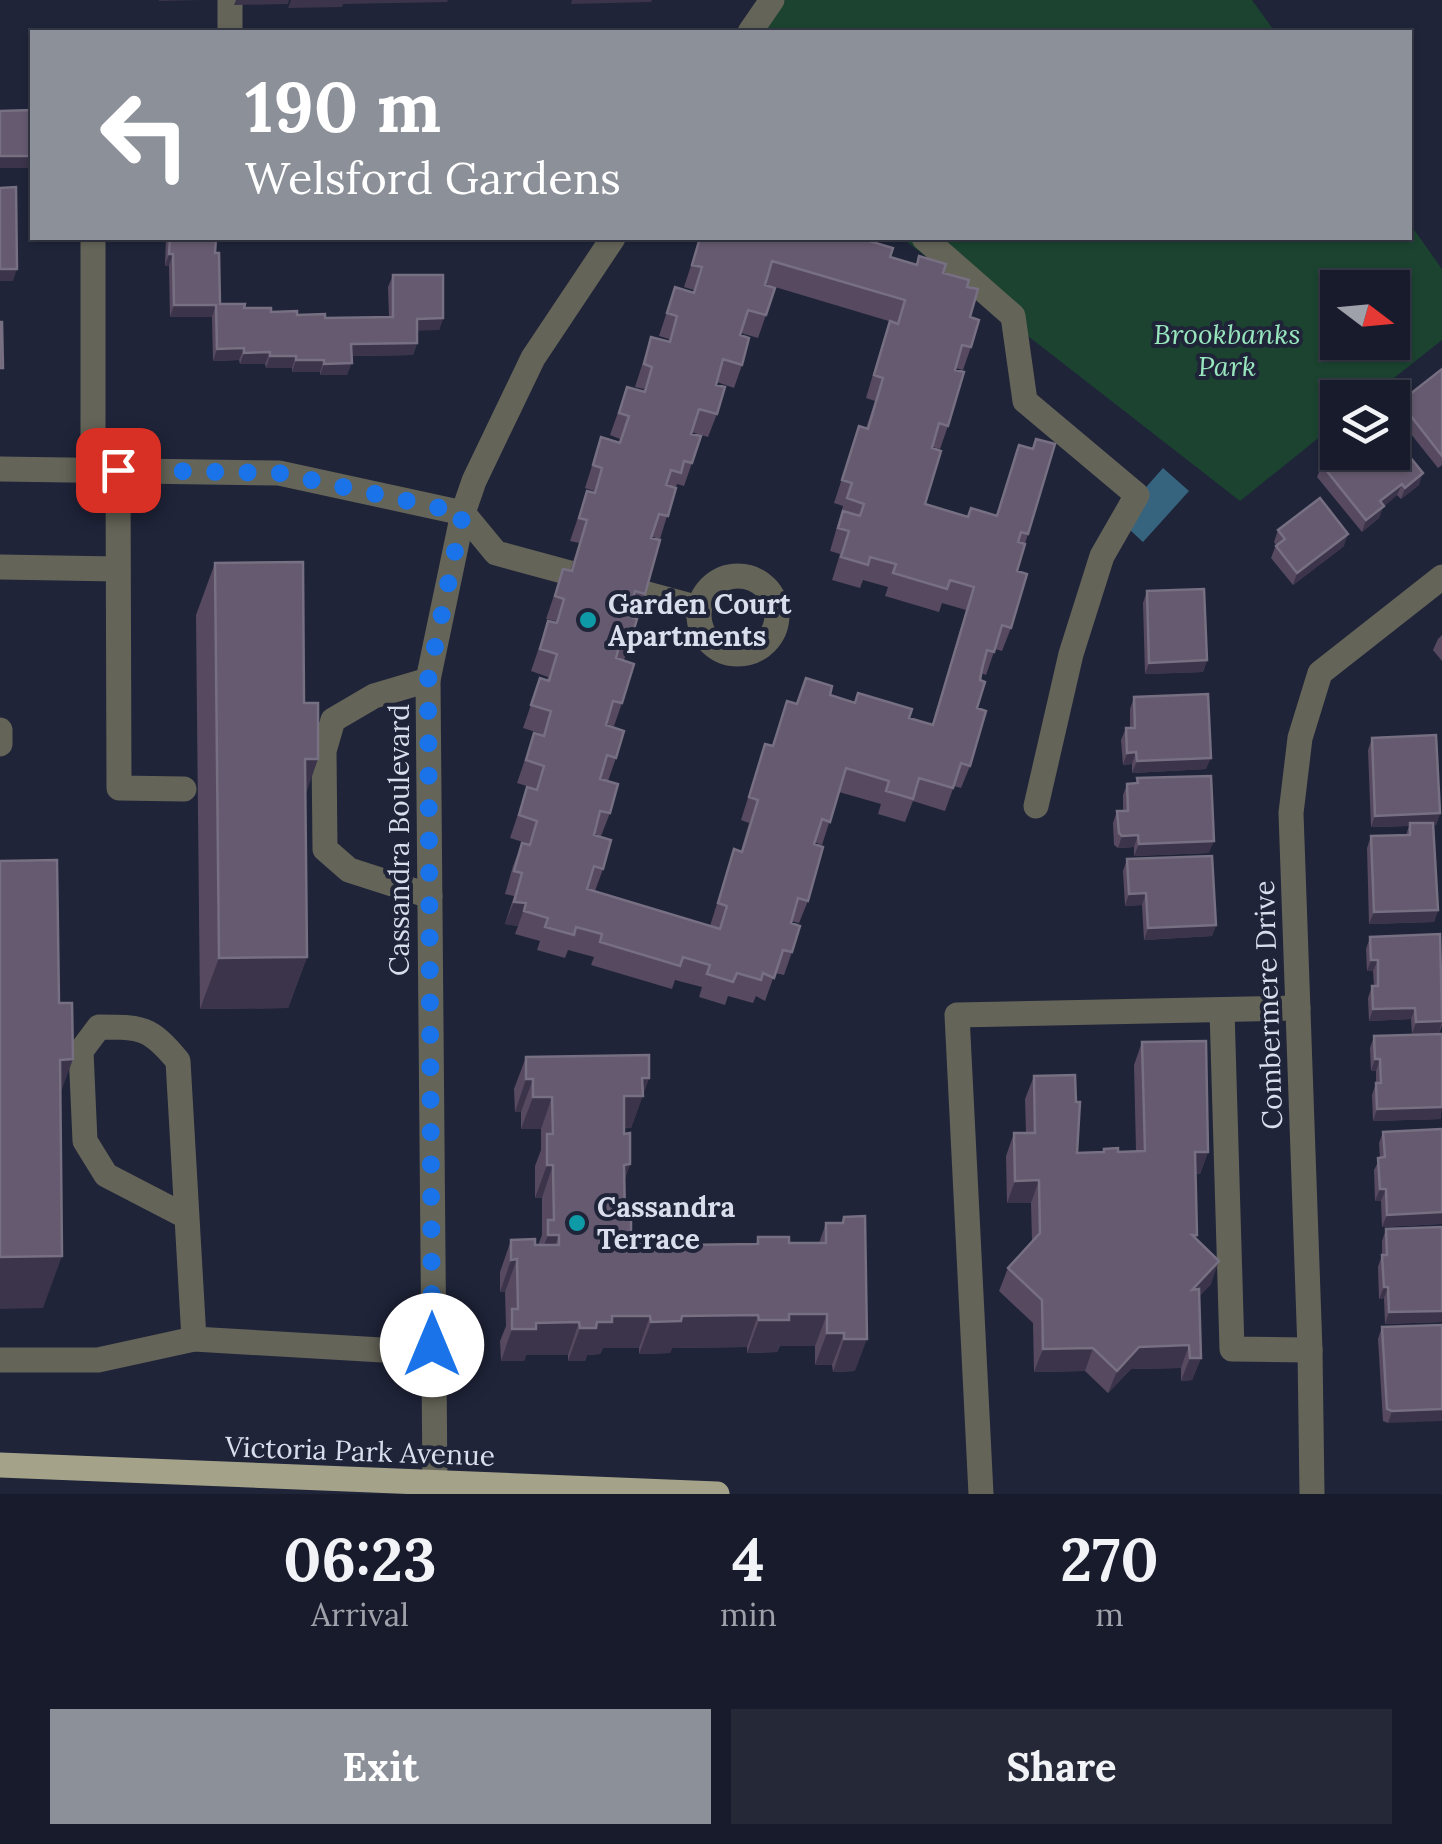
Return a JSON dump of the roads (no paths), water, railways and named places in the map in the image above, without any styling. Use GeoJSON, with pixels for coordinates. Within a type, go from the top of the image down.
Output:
{"type":"FeatureCollection","features":[{"type":"Feature","properties":{"kind":"main road","name":"Victoria Park Avenue"},"geometry":{"type":"LineString","coordinates":[[0,1465],[717,1494]]}},
{"type":"Feature","properties":{"kind":"street"},"geometry":{"type":"LineString","coordinates":[[230,0],[230,30]]}},
{"type":"Feature","properties":{"kind":"street"},"geometry":{"type":"LineString","coordinates":[[751,30],[772,0]]}},
{"type":"Feature","properties":{"kind":"street"},"geometry":{"type":"LineString","coordinates":[[93,240],[105,470],[118,569],[119,788],[184,790]]}},
{"type":"Feature","properties":{"kind":"street","name":"Cassandra Boulevard"},"geometry":{"type":"LineString","coordinates":[[435,1484],[428,680],[463,513],[474,480],[533,358],[613,240]]}},
{"type":"Feature","properties":{"kind":"street"},"geometry":{"type":"LineString","coordinates":[[926,240],[1013,316],[1025,401],[1137,495],[1102,556],[1071,654],[1036,806]]}},
{"type":"Feature","properties":{"kind":"street"},"geometry":{"type":"LineString","coordinates":[[0,469],[279,473],[463,513],[485,542],[500,538],[702,602]]}},
{"type":"Feature","properties":{"kind":"street"},"geometry":{"type":"LineString","coordinates":[[0,567],[118,569]]}},
{"type":"Feature","properties":{"kind":"street","name":"Combermere Drive"},"geometry":{"type":"LineString","coordinates":[[1312,1494],[1291,812],[1300,738],[1320,673],[1442,576]]}},
{"type":"Feature","properties":{"kind":"street"},"geometry":{"type":"LineString","coordinates":[[428,680],[374,696],[333,720],[324,750],[324,830],[325,849],[349,870],[430,896]]}},
{"type":"Feature","properties":{"kind":"street"},"geometry":{"type":"LineString","coordinates":[[0,730],[0,744]]}},
{"type":"Feature","properties":{"kind":"street"},"geometry":{"type":"LineString","coordinates":[[981,1494],[956,1015],[1298,1008]]}},
{"type":"Feature","properties":{"kind":"street"},"geometry":{"type":"LineString","coordinates":[[1222,1010],[1232,1350],[1310,1350]]}},
{"type":"Feature","properties":{"kind":"street"},"geometry":{"type":"LineString","coordinates":[[186,1217],[106,1175],[85,1140],[82,1050],[99,1026],[133,1027],[158,1036],[178,1061],[194,1340]]}},
{"type":"Feature","properties":{"kind":"street"},"geometry":{"type":"LineString","coordinates":[[0,1360],[98,1360],[194,1340],[433,1353]]}},
{"type":"Feature","properties":{"kind":"water"},"geometry":{"type":"Polygon","coordinates":[[[1163,468],[1189,491],[1143,542],[1118,519],[1163,468]]]}},
{"type":"Feature","properties":{"kind":"place","name":"Garden Court Apartments"},"geometry":{"type":"Point","coordinates":[588,620]}},
{"type":"Feature","properties":{"kind":"place","name":"Cassandra Terrace"},"geometry":{"type":"Point","coordinates":[577,1223]}},
{"type":"Feature","properties":{"kind":"park label","name":"Brookbanks Park"},"geometry":{"type":"Point","coordinates":[1227,350]}}]}
